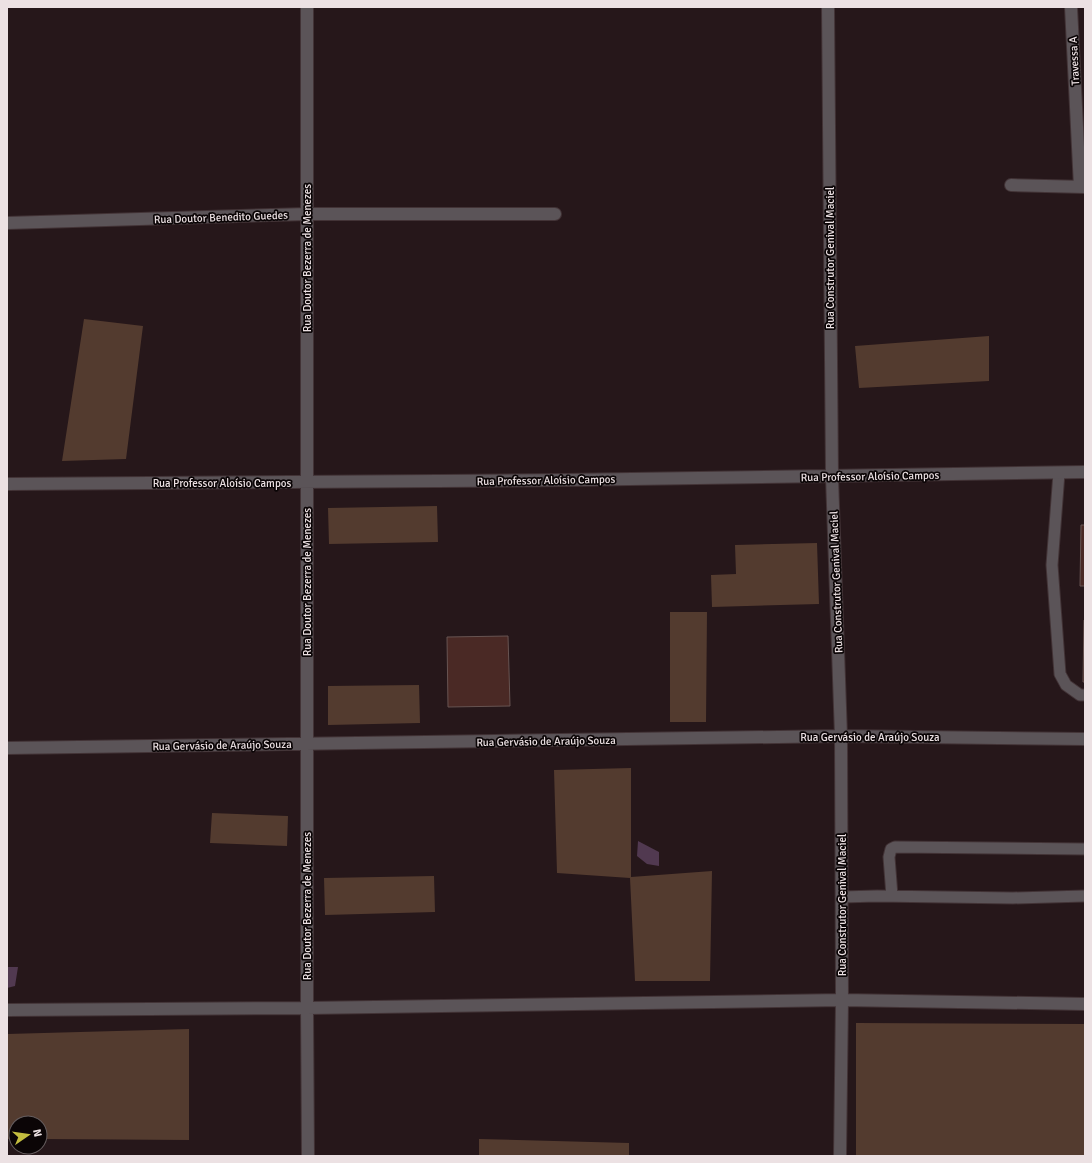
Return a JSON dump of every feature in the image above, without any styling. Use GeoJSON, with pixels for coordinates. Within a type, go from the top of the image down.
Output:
{"type":"FeatureCollection","features":[{"type":"Feature","properties":{"kind":"street","name":"Rua Doutor Bezerra de Menezes"},"geometry":{"type":"LineString","coordinates":[[306,7],[308,1156]]}},
{"type":"Feature","properties":{"kind":"street","name":"Rua Construtor Genival Maciel"},"geometry":{"type":"LineString","coordinates":[[828,7],[832,477],[841,736],[842,1000],[840,1156]]}},
{"type":"Feature","properties":{"kind":"street","name":"Travessa A"},"geometry":{"type":"LineString","coordinates":[[1071,7],[1082,187]]}},
{"type":"Feature","properties":{"kind":"street"},"geometry":{"type":"LineString","coordinates":[[1011,185],[1082,187]]}},
{"type":"Feature","properties":{"kind":"street","name":"Rua Doutor Benedito Guedes"},"geometry":{"type":"LineString","coordinates":[[7,223],[307,214],[555,214]]}},
{"type":"Feature","properties":{"kind":"street","name":"Rua Professor Aloísio Campos"},"geometry":{"type":"LineString","coordinates":[[7,484],[307,483],[832,477],[1085,472]]}},
{"type":"Feature","properties":{"kind":"street","name":"Rua Gervásio de Araújo Souza"},"geometry":{"type":"LineString","coordinates":[[7,748],[841,736],[1085,740]]}},
{"type":"Feature","properties":{"kind":"street"},"geometry":{"type":"LineString","coordinates":[[7,1010],[307,1008],[842,1000],[1085,1004]]}},
{"type":"Feature","properties":{"kind":"lane"},"geometry":{"type":"LineString","coordinates":[[1059,472],[1052,565],[1060,674],[1066,685],[1080,695],[1085,695]]}},
{"type":"Feature","properties":{"kind":"lane"},"geometry":{"type":"LineString","coordinates":[[892,896],[889,857],[891,850],[895,847],[1085,849]]}},
{"type":"Feature","properties":{"kind":"lane"},"geometry":{"type":"LineString","coordinates":[[842,897],[892,896],[1006,898],[1085,896]]}},
{"type":"Feature","properties":{"kind":"shaded area"},"geometry":{"type":"Polygon","coordinates":[[[84,319],[143,326],[126,459],[62,461],[84,319]]]}},
{"type":"Feature","properties":{"kind":"shaded area"},"geometry":{"type":"Polygon","coordinates":[[[989,336],[989,381],[859,388],[855,346],[989,336]]]}},
{"type":"Feature","properties":{"kind":"shaded area"},"geometry":{"type":"Polygon","coordinates":[[[437,506],[438,542],[329,544],[328,508],[437,506]]]}},
{"type":"Feature","properties":{"kind":"shaded area"},"geometry":{"type":"Polygon","coordinates":[[[817,543],[819,604],[712,607],[711,575],[736,574],[735,545],[817,543]]]}},
{"type":"Feature","properties":{"kind":"shaded area"},"geometry":{"type":"Polygon","coordinates":[[[670,612],[707,612],[706,722],[670,722],[670,612]]]}},
{"type":"Feature","properties":{"kind":"shaded area"},"geometry":{"type":"Polygon","coordinates":[[[419,685],[420,723],[328,725],[328,686],[419,685]]]}},
{"type":"Feature","properties":{"kind":"shaded area"},"geometry":{"type":"Polygon","coordinates":[[[631,768],[631,877],[712,871],[710,981],[635,981],[630,878],[557,873],[554,770],[631,768]]]}},
{"type":"Feature","properties":{"kind":"shaded area"},"geometry":{"type":"Polygon","coordinates":[[[212,813],[288,816],[287,846],[210,843],[212,813]]]}},
{"type":"Feature","properties":{"kind":"shaded area"},"geometry":{"type":"Polygon","coordinates":[[[638,841],[659,852],[659,866],[647,864],[637,856],[638,841]]]}},
{"type":"Feature","properties":{"kind":"shaded area"},"geometry":{"type":"Polygon","coordinates":[[[434,876],[435,912],[325,915],[324,878],[434,876]]]}},
{"type":"Feature","properties":{"kind":"shaded area"},"geometry":{"type":"Polygon","coordinates":[[[7,967],[18,967],[15,986],[7,988],[7,967]]]}},
{"type":"Feature","properties":{"kind":"shaded area"},"geometry":{"type":"Polygon","coordinates":[[[856,1023],[1085,1024],[1085,1156],[856,1156],[856,1023]]]}},
{"type":"Feature","properties":{"kind":"shaded area"},"geometry":{"type":"Polygon","coordinates":[[[189,1029],[189,1140],[48,1139],[48,1115],[8,1115],[7,1139],[7,1034],[189,1029]]]}},
{"type":"Feature","properties":{"kind":"shaded area"},"geometry":{"type":"Polygon","coordinates":[[[479,1139],[629,1143],[629,1156],[479,1156],[479,1139]]]}},
{"type":"Feature","properties":{"kind":"building"},"geometry":{"type":"Polygon","coordinates":[[[1081,525],[1085,525],[1085,586],[1080,586],[1081,525]]]}},
{"type":"Feature","properties":{"kind":"building"},"geometry":{"type":"Polygon","coordinates":[[[1084,620],[1085,682],[1083,682],[1084,620]]]}},
{"type":"Feature","properties":{"kind":"building"},"geometry":{"type":"Polygon","coordinates":[[[508,636],[510,706],[448,707],[447,637],[508,636]]]}}]}
